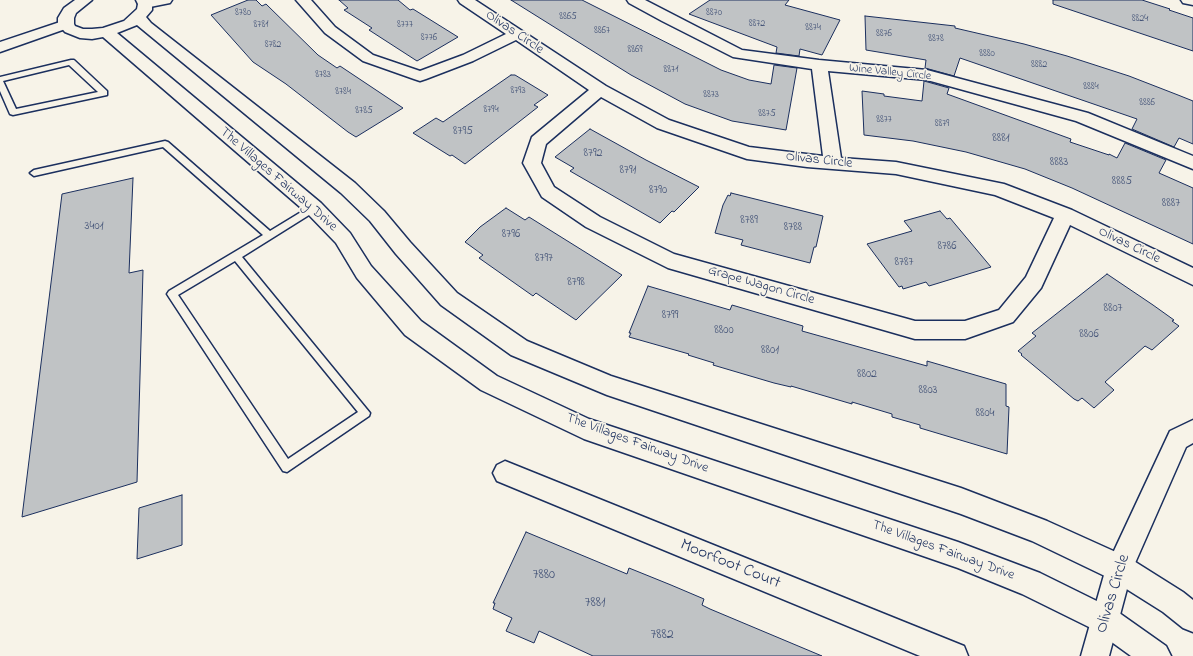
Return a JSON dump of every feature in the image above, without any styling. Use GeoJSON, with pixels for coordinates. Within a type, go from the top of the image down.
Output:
{"type":"FeatureCollection","features":[{"type":"Feature","properties":{"kind":"street"},"geometry":{"type":"LineString","coordinates":[[85,0],[69,12],[66,18],[66,24],[70,30],[80,33],[106,32],[129,24],[142,7],[166,0]]}},
{"type":"Feature","properties":{"kind":"street"},"geometry":{"type":"LineString","coordinates":[[302,0],[330,30],[368,58],[420,76],[468,58],[515,35]]}},
{"type":"Feature","properties":{"kind":"street","name":"Olivas Circle"},"geometry":{"type":"LineString","coordinates":[[465,0],[515,35],[600,90],[663,124],[747,153],[833,163],[896,168],[998,189],[1065,216],[1193,277]]}},
{"type":"Feature","properties":{"kind":"street","name":"Wine Valley Circle"},"geometry":{"type":"LineString","coordinates":[[634,0],[738,54],[819,65],[927,75],[1082,117],[1193,163]]}},
{"type":"Feature","properties":{"kind":"street"},"geometry":{"type":"LineString","coordinates":[[1188,0],[1193,1]]}},
{"type":"Feature","properties":{"kind":"street"},"geometry":{"type":"LineString","coordinates":[[142,7],[146,26],[348,188],[377,216],[403,248],[449,299],[519,348],[607,385],[961,501],[1038,530],[1119,568],[1173,602],[1193,618]]}},
{"type":"Feature","properties":{"kind":"street"},"geometry":{"type":"LineString","coordinates":[[0,47],[66,24]]}},
{"type":"Feature","properties":{"kind":"street","name":"The Villages Fairway Drive"},"geometry":{"type":"LineString","coordinates":[[106,32],[314,208],[343,238],[364,272],[413,328],[489,383],[584,428],[958,555],[1030,583],[1105,620],[1156,656]]}},
{"type":"Feature","properties":{"kind":"street"},"geometry":{"type":"LineString","coordinates":[[819,65],[833,163]]}},
{"type":"Feature","properties":{"kind":"street","name":"Grape Wagon Circle"},"geometry":{"type":"LineString","coordinates":[[600,90],[538,141],[532,163],[548,192],[593,222],[668,260],[915,330],[965,330],[1006,316],[1034,282],[1065,216]]}},
{"type":"Feature","properties":{"kind":"street","name":"Olivas Circle"},"geometry":{"type":"LineString","coordinates":[[1096,656],[1119,568],[1178,439],[1193,431]]}},
{"type":"Feature","properties":{"kind":"street","name":"Moorfoot Court"},"geometry":{"type":"LineString","coordinates":[[505,473],[954,656]]}},
{"type":"Feature","properties":{"kind":"lane"},"geometry":{"type":"LineString","coordinates":[[71,62],[104,93],[13,112],[0,80],[71,62]]}},
{"type":"Feature","properties":{"kind":"lane"},"geometry":{"type":"LineString","coordinates":[[34,174],[165,144],[269,235]]}},
{"type":"Feature","properties":{"kind":"lane"},"geometry":{"type":"LineString","coordinates":[[236,256],[365,413],[287,467],[172,294],[314,208]]}},
{"type":"Feature","properties":{"kind":"building"},"geometry":{"type":"Polygon","coordinates":[[[248,0],[256,0],[262,6],[266,4],[318,55],[337,68],[340,66],[403,108],[356,137],[348,132],[286,84],[253,62],[211,15],[248,0]]]}},
{"type":"Feature","properties":{"kind":"building"},"geometry":{"type":"Polygon","coordinates":[[[339,0],[398,0],[410,10],[413,9],[458,37],[417,61],[369,30],[372,28],[344,10],[348,8],[339,0]]]}},
{"type":"Feature","properties":{"kind":"building"},"geometry":{"type":"Polygon","coordinates":[[[511,0],[582,0],[721,70],[749,80],[771,84],[774,65],[797,68],[786,130],[732,121],[685,104],[631,75],[511,0]]]}},
{"type":"Feature","properties":{"kind":"building"},"geometry":{"type":"Polygon","coordinates":[[[710,0],[789,0],[785,5],[840,20],[822,55],[800,49],[799,56],[776,53],[777,47],[689,14],[710,0]]]}},
{"type":"Feature","properties":{"kind":"building"},"geometry":{"type":"Polygon","coordinates":[[[1053,0],[1142,0],[1170,9],[1169,10],[1193,18],[1193,51],[1053,4],[1053,0]]]}},
{"type":"Feature","properties":{"kind":"building"},"geometry":{"type":"Polygon","coordinates":[[[865,16],[955,26],[955,28],[1024,44],[1067,56],[1129,76],[1178,95],[1193,101],[1193,144],[1179,138],[1174,147],[1132,129],[1137,119],[960,58],[954,76],[925,68],[926,60],[866,50],[865,16]]]}},
{"type":"Feature","properties":{"kind":"building"},"geometry":{"type":"Polygon","coordinates":[[[511,75],[515,75],[548,95],[534,105],[538,107],[465,164],[413,133],[436,118],[443,122],[511,75]]]}},
{"type":"Feature","properties":{"kind":"building"},"geometry":{"type":"Polygon","coordinates":[[[924,81],[949,88],[947,94],[1071,139],[1070,142],[1109,154],[1117,158],[1125,143],[1166,160],[1159,173],[1193,188],[1193,244],[1072,188],[1025,169],[966,152],[913,141],[864,135],[862,91],[884,94],[884,96],[922,101],[924,81]]]}},
{"type":"Feature","properties":{"kind":"building"},"geometry":{"type":"Polygon","coordinates":[[[590,129],[699,187],[674,212],[672,211],[660,223],[570,171],[574,168],[555,157],[590,129]]]}},
{"type":"Feature","properties":{"kind":"building"},"geometry":{"type":"Polygon","coordinates":[[[133,178],[129,273],[143,270],[137,482],[22,517],[62,194],[133,178]]]}},
{"type":"Feature","properties":{"kind":"building"},"geometry":{"type":"Polygon","coordinates":[[[731,193],[823,216],[816,247],[814,247],[810,263],[741,245],[743,240],[715,233],[723,205],[728,195],[730,196],[731,193]]]}},
{"type":"Feature","properties":{"kind":"building"},"geometry":{"type":"Polygon","coordinates":[[[506,208],[525,220],[529,217],[622,275],[576,320],[536,293],[533,296],[479,258],[483,255],[465,242],[480,227],[506,208]]]}},
{"type":"Feature","properties":{"kind":"building"},"geometry":{"type":"Polygon","coordinates":[[[940,211],[947,219],[950,218],[991,267],[929,286],[926,282],[903,289],[902,286],[899,287],[867,244],[912,231],[904,221],[940,211]]]}},
{"type":"Feature","properties":{"kind":"building"},"geometry":{"type":"Polygon","coordinates":[[[1107,274],[1174,320],[1172,321],[1179,326],[1152,350],[1145,346],[1105,382],[1114,390],[1094,408],[1082,398],[1078,401],[1074,399],[1018,351],[1036,336],[1032,333],[1107,274]]]}},
{"type":"Feature","properties":{"kind":"building"},"geometry":{"type":"Polygon","coordinates":[[[648,286],[730,310],[732,305],[803,326],[802,331],[927,366],[927,361],[1006,384],[1006,406],[1009,407],[1007,454],[920,428],[920,425],[892,417],[892,414],[852,402],[852,404],[791,386],[774,383],[713,365],[714,363],[688,355],[689,354],[629,337],[631,333],[629,333],[648,286]]]}},
{"type":"Feature","properties":{"kind":"building"},"geometry":{"type":"Polygon","coordinates":[[[182,495],[182,545],[137,559],[139,508],[182,495]]]}},
{"type":"Feature","properties":{"kind":"building"},"geometry":{"type":"Polygon","coordinates":[[[526,532],[627,574],[629,568],[671,585],[704,599],[702,605],[710,609],[822,656],[593,656],[539,631],[534,643],[506,631],[512,618],[493,609],[495,603],[493,603],[526,532]]]}}]}
